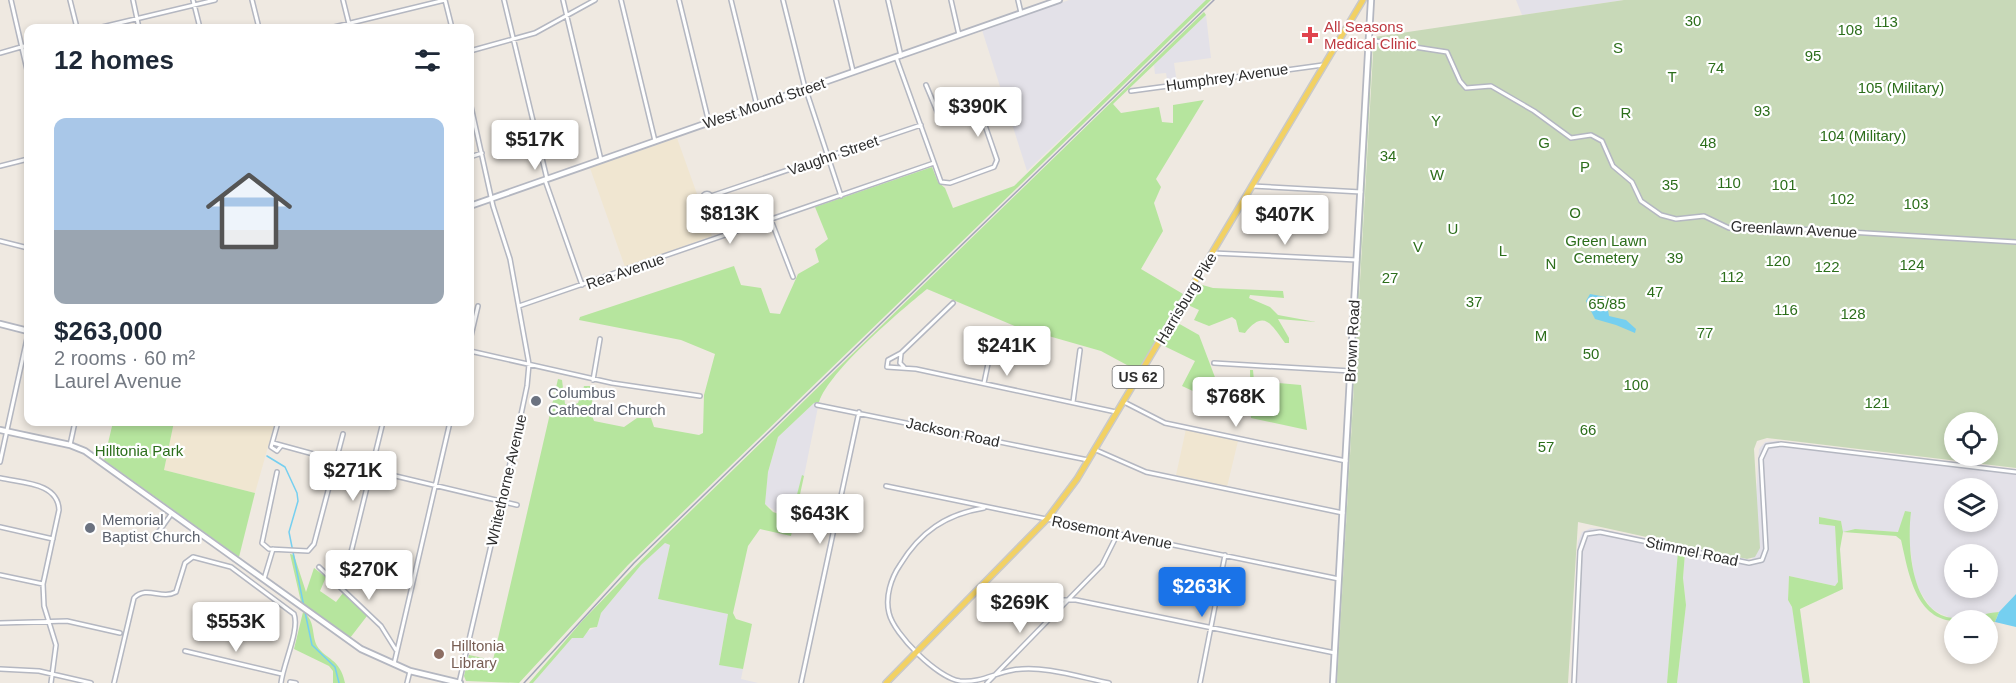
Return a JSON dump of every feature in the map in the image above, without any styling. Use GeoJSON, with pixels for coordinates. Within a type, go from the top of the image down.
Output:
{"type":"FeatureCollection","features":[{"type":"Feature","properties":{"kind":"main road","name":"Harrisburg Pike"},"geometry":{"type":"LineString","coordinates":[[886,683],[1047,519],[1096,450],[1363,0]]}},
{"type":"Feature","properties":{"kind":"street"},"geometry":{"type":"LineString","coordinates":[[11,0],[24,56]]}},
{"type":"Feature","properties":{"kind":"street"},"geometry":{"type":"LineString","coordinates":[[70,0],[76,24]]}},
{"type":"Feature","properties":{"kind":"street"},"geometry":{"type":"LineString","coordinates":[[133,0],[138,24]]}},
{"type":"Feature","properties":{"kind":"street"},"geometry":{"type":"LineString","coordinates":[[193,0],[199,24]]}},
{"type":"Feature","properties":{"kind":"street"},"geometry":{"type":"LineString","coordinates":[[115,24],[215,0]]}},
{"type":"Feature","properties":{"kind":"street"},"geometry":{"type":"LineString","coordinates":[[252,0],[258,24]]}},
{"type":"Feature","properties":{"kind":"street"},"geometry":{"type":"LineString","coordinates":[[343,0],[349,24]]}},
{"type":"Feature","properties":{"kind":"street"},"geometry":{"type":"LineString","coordinates":[[356,24],[445,0],[451,24]]}},
{"type":"Feature","properties":{"kind":"street"},"geometry":{"type":"LineString","coordinates":[[504,0],[546,179],[582,286]]}},
{"type":"Feature","properties":{"kind":"street"},"geometry":{"type":"LineString","coordinates":[[563,0],[601,160]]}},
{"type":"Feature","properties":{"kind":"street"},"geometry":{"type":"LineString","coordinates":[[474,50],[535,33],[595,0]]}},
{"type":"Feature","properties":{"kind":"street"},"geometry":{"type":"LineString","coordinates":[[621,0],[655,141]]}},
{"type":"Feature","properties":{"kind":"street"},"geometry":{"type":"LineString","coordinates":[[679,0],[709,123]]}},
{"type":"Feature","properties":{"kind":"street"},"geometry":{"type":"LineString","coordinates":[[731,0],[757,106]]}},
{"type":"Feature","properties":{"kind":"street"},"geometry":{"type":"LineString","coordinates":[[783,0],[805,89],[841,196]]}},
{"type":"Feature","properties":{"kind":"street"},"geometry":{"type":"LineString","coordinates":[[836,0],[853,72]]}},
{"type":"Feature","properties":{"kind":"street"},"geometry":{"type":"LineString","coordinates":[[888,0],[899,56],[939,178],[945,184],[991,169],[997,163],[977,104],[939,116],[926,85]]}},
{"type":"Feature","properties":{"kind":"street"},"geometry":{"type":"LineString","coordinates":[[951,0],[959,35]]}},
{"type":"Feature","properties":{"kind":"street"},"geometry":{"type":"LineString","coordinates":[[1018,0],[1021,14]]}},
{"type":"Feature","properties":{"kind":"street","name":"West Mound Street"},"geometry":{"type":"LineString","coordinates":[[474,205],[1059,0]]}},
{"type":"Feature","properties":{"kind":"street","name":"Brown Road"},"geometry":{"type":"LineString","coordinates":[[1333,683],[1371,0]]}},
{"type":"Feature","properties":{"kind":"street","name":"Greenlawn Avenue"},"geometry":{"type":"LineString","coordinates":[[1369,40],[1446,52],[1460,81],[1466,88],[1491,86],[1534,111],[1570,138],[1586,135],[1597,138],[1602,141],[1613,166],[1632,182],[1641,201],[1668,218],[1704,216],[1729,228],[1762,227],[2016,242]]}},
{"type":"Feature","properties":{"kind":"street"},"geometry":{"type":"LineString","coordinates":[[0,52],[22,47]]}},
{"type":"Feature","properties":{"kind":"street","name":"Humphrey Avenue"},"geometry":{"type":"LineString","coordinates":[[1131,92],[1323,65]]}},
{"type":"Feature","properties":{"kind":"street","name":"Whitethorne Avenue"},"geometry":{"type":"LineString","coordinates":[[460,683],[527,386],[529,364],[510,259],[474,123]]}},
{"type":"Feature","properties":{"kind":"street","name":"Vaughn Street"},"geometry":{"type":"LineString","coordinates":[[711,196],[921,125]]}},
{"type":"Feature","properties":{"kind":"street"},"geometry":{"type":"LineString","coordinates":[[474,156],[482,153]]}},
{"type":"Feature","properties":{"kind":"street"},"geometry":{"type":"LineString","coordinates":[[0,166],[24,160]]}},
{"type":"Feature","properties":{"kind":"street","name":"Rea Avenue"},"geometry":{"type":"LineString","coordinates":[[519,306],[934,163]]}},
{"type":"Feature","properties":{"kind":"street"},"geometry":{"type":"LineString","coordinates":[[1252,186],[1361,192]]}},
{"type":"Feature","properties":{"kind":"street"},"geometry":{"type":"LineString","coordinates":[[771,220],[793,277]]}},
{"type":"Feature","properties":{"kind":"street"},"geometry":{"type":"LineString","coordinates":[[0,241],[24,247]]}},
{"type":"Feature","properties":{"kind":"street"},"geometry":{"type":"LineString","coordinates":[[1213,253],[1357,260]]}},
{"type":"Feature","properties":{"kind":"street"},"geometry":{"type":"LineString","coordinates":[[904,367],[899,358],[902,353],[953,303]]}},
{"type":"Feature","properties":{"kind":"street"},"geometry":{"type":"LineString","coordinates":[[474,323],[478,306]]}},
{"type":"Feature","properties":{"kind":"street"},"geometry":{"type":"LineString","coordinates":[[0,324],[24,332]]}},
{"type":"Feature","properties":{"kind":"street"},"geometry":{"type":"LineString","coordinates":[[984,383],[990,354],[1012,340],[1020,329]]}},
{"type":"Feature","properties":{"kind":"street"},"geometry":{"type":"LineString","coordinates":[[593,380],[600,339]]}},
{"type":"Feature","properties":{"kind":"street"},"geometry":{"type":"LineString","coordinates":[[1073,402],[1080,350]]}},
{"type":"Feature","properties":{"kind":"street"},"geometry":{"type":"LineString","coordinates":[[0,462],[24,352]]}},
{"type":"Feature","properties":{"kind":"street"},"geometry":{"type":"LineString","coordinates":[[474,352],[593,380],[700,396]]}},
{"type":"Feature","properties":{"kind":"street"},"geometry":{"type":"LineString","coordinates":[[902,353],[888,360],[886,365],[889,368],[904,367],[1118,412]]}},
{"type":"Feature","properties":{"kind":"street"},"geometry":{"type":"LineString","coordinates":[[1214,363],[1350,370]]}},
{"type":"Feature","properties":{"kind":"street"},"geometry":{"type":"LineString","coordinates":[[1124,402],[1165,423],[1346,461]]}},
{"type":"Feature","properties":{"kind":"street","name":"Jackson Road"},"geometry":{"type":"LineString","coordinates":[[817,405],[1089,460]]}},
{"type":"Feature","properties":{"kind":"street"},"geometry":{"type":"LineString","coordinates":[[801,683],[859,412]]}},
{"type":"Feature","properties":{"kind":"street"},"geometry":{"type":"LineString","coordinates":[[70,445],[74,426]]}},
{"type":"Feature","properties":{"kind":"street"},"geometry":{"type":"LineString","coordinates":[[277,426],[271,447],[279,451],[281,446]]}},
{"type":"Feature","properties":{"kind":"street"},"geometry":{"type":"LineString","coordinates":[[342,589],[381,426]]}},
{"type":"Feature","properties":{"kind":"street"},"geometry":{"type":"LineString","coordinates":[[394,666],[449,426]]}},
{"type":"Feature","properties":{"kind":"street"},"geometry":{"type":"LineString","coordinates":[[0,430],[70,445],[95,457],[361,649],[394,666],[460,683]]}},
{"type":"Feature","properties":{"kind":"street"},"geometry":{"type":"LineString","coordinates":[[277,472],[261,538],[265,547],[308,551],[312,548],[333,463],[343,434]]}},
{"type":"Feature","properties":{"kind":"street"},"geometry":{"type":"LineString","coordinates":[[273,443],[328,458],[333,463]]}},
{"type":"Feature","properties":{"kind":"street","name":"Stimmel Road"},"geometry":{"type":"LineString","coordinates":[[1574,683],[1580,551],[1586,534],[1600,532],[1749,563],[1762,560],[1766,549],[1761,459],[1767,446],[1782,444],[2016,472]]}},
{"type":"Feature","properties":{"kind":"street"},"geometry":{"type":"LineString","coordinates":[[1096,450],[1146,472],[1343,513]]}},
{"type":"Feature","properties":{"kind":"street"},"geometry":{"type":"LineString","coordinates":[[340,463],[517,505]]}},
{"type":"Feature","properties":{"kind":"street"},"geometry":{"type":"LineString","coordinates":[[0,478],[45,488],[53,493],[59,510],[43,584],[44,606],[56,648],[51,683]]}},
{"type":"Feature","properties":{"kind":"street","name":"Rosemont Avenue"},"geometry":{"type":"LineString","coordinates":[[886,486],[1339,579]]}},
{"type":"Feature","properties":{"kind":"street"},"geometry":{"type":"LineString","coordinates":[[987,507],[959,512],[939,522],[912,548],[895,574],[890,588],[889,614],[917,652],[953,679],[970,681],[1013,670],[1037,669],[1108,683]]}},
{"type":"Feature","properties":{"kind":"street"},"geometry":{"type":"LineString","coordinates":[[155,537],[172,513]]}},
{"type":"Feature","properties":{"kind":"street"},"geometry":{"type":"LineString","coordinates":[[0,527],[53,538]]}},
{"type":"Feature","properties":{"kind":"street"},"geometry":{"type":"LineString","coordinates":[[987,683],[1102,565],[1118,533]]}},
{"type":"Feature","properties":{"kind":"street"},"geometry":{"type":"LineString","coordinates":[[264,579],[273,549]]}},
{"type":"Feature","properties":{"kind":"street"},"geometry":{"type":"LineString","coordinates":[[1200,683],[1225,555]]}},
{"type":"Feature","properties":{"kind":"street"},"geometry":{"type":"LineString","coordinates":[[114,683],[134,598],[142,592],[166,596],[176,592],[185,563],[193,556],[231,567],[294,614],[296,627],[281,683]]}},
{"type":"Feature","properties":{"kind":"street"},"geometry":{"type":"LineString","coordinates":[[319,567],[381,626],[397,651]]}},
{"type":"Feature","properties":{"kind":"street"},"geometry":{"type":"LineString","coordinates":[[0,574],[43,584]]}},
{"type":"Feature","properties":{"kind":"street"},"geometry":{"type":"LineString","coordinates":[[981,586],[1019,600],[1076,600],[1335,653]]}},
{"type":"Feature","properties":{"kind":"street"},"geometry":{"type":"LineString","coordinates":[[0,623],[75,622],[120,633]]}},
{"type":"Feature","properties":{"kind":"street"},"geometry":{"type":"LineString","coordinates":[[185,651],[282,674]]}},
{"type":"Feature","properties":{"kind":"street"},"geometry":{"type":"LineString","coordinates":[[0,669],[53,675],[91,683]]}},
{"type":"Feature","properties":{"kind":"street"},"geometry":{"type":"LineString","coordinates":[[408,683],[410,671]]}},
{"type":"Feature","properties":{"kind":"street"},"geometry":{"type":"LineString","coordinates":[[290,682],[296,683]]}},
{"type":"Feature","properties":{"kind":"shaded area"},"geometry":{"type":"Polygon","coordinates":[[[1069,0],[1206,0],[1027,171],[982,30],[1069,0]]]}},
{"type":"Feature","properties":{"kind":"shaded area"},"geometry":{"type":"Polygon","coordinates":[[[1516,0],[1624,0],[1522,15],[1516,0]]]}},
{"type":"Feature","properties":{"kind":"shaded area"},"geometry":{"type":"Polygon","coordinates":[[[1206,15],[1211,58],[1174,63],[1177,83],[1168,85],[1166,73],[1155,74],[1154,65],[1206,15]]]}},
{"type":"Feature","properties":{"kind":"shaded area"},"geometry":{"type":"Polygon","coordinates":[[[677,138],[712,236],[625,267],[590,168],[677,138]]]}},
{"type":"Feature","properties":{"kind":"shaded area"},"geometry":{"type":"Polygon","coordinates":[[[819,402],[804,476],[802,476],[791,518],[787,519],[765,504],[768,472],[778,437],[814,403],[819,402]]]}},
{"type":"Feature","properties":{"kind":"shaded area"},"geometry":{"type":"Polygon","coordinates":[[[173,426],[274,426],[255,493],[164,470],[173,426]]]}},
{"type":"Feature","properties":{"kind":"shaded area"},"geometry":{"type":"Polygon","coordinates":[[[1186,429],[1238,441],[1227,487],[1176,475],[1186,429]]]}},
{"type":"Feature","properties":{"kind":"shaded area"},"geometry":{"type":"Polygon","coordinates":[[[1776,441],[1944,461],[1944,466],[1983,466],[2016,470],[2016,594],[1999,612],[1998,610],[1944,610],[1944,615],[1931,608],[1919,590],[1914,576],[1905,511],[1899,532],[1855,529],[1843,532],[1841,521],[1819,517],[1819,524],[1835,526],[1838,582],[1835,586],[1789,576],[1788,600],[1792,607],[1803,683],[1677,683],[1686,605],[1683,578],[1685,553],[1678,552],[1667,683],[1572,683],[1578,542],[1582,532],[1591,528],[1601,529],[1752,560],[1759,449],[1765,442],[1776,441]]]}},
{"type":"Feature","properties":{"kind":"shaded area"},"geometry":{"type":"Polygon","coordinates":[[[665,543],[670,545],[658,599],[728,614],[719,664],[743,669],[741,679],[758,683],[533,683],[572,638],[597,627],[601,613],[641,565],[665,543]]]}},
{"type":"Feature","properties":{"kind":"green space"},"geometry":{"type":"Polygon","coordinates":[[[1206,0],[1211,0],[628,565],[519,683],[466,681],[464,676],[469,655],[493,660],[558,379],[562,380],[565,404],[571,406],[578,403],[584,386],[596,386],[590,410],[594,421],[624,427],[637,418],[651,418],[654,427],[699,435],[703,433],[704,395],[715,354],[681,340],[579,320],[580,317],[734,266],[741,285],[761,288],[770,313],[780,314],[798,274],[819,262],[815,249],[828,239],[815,207],[932,167],[938,182],[945,188],[953,208],[1014,186],[1206,0]]]}},
{"type":"Feature","properties":{"kind":"green space","name":"Green Lawn Cemetery"},"geometry":{"type":"Polygon","coordinates":[[[1624,0],[2016,0],[2016,468],[1998,466],[1998,412],[1944,412],[1944,459],[1767,438],[1757,441],[1754,449],[1760,548],[1755,557],[1747,559],[1578,522],[1568,683],[1337,683],[1374,37],[1624,0]]]}},
{"type":"Feature","properties":{"kind":"green space"},"geometry":{"type":"Polygon","coordinates":[[[1204,12],[1206,15],[1113,104],[1121,113],[1159,107],[1162,122],[1173,123],[1173,105],[1204,100],[1156,179],[1161,187],[1154,203],[1163,231],[1141,269],[1183,294],[1138,371],[1101,351],[1017,327],[927,289],[867,342],[837,374],[819,402],[814,403],[778,437],[768,472],[765,504],[773,512],[791,518],[802,475],[804,476],[791,536],[760,529],[748,546],[733,613],[736,619],[752,624],[743,669],[719,665],[728,614],[658,599],[670,545],[665,543],[641,565],[601,613],[597,627],[590,628],[583,638],[572,638],[533,683],[529,683],[583,620],[664,537],[1204,12]]]}},
{"type":"Feature","properties":{"kind":"green space"},"geometry":{"type":"Polygon","coordinates":[[[1373,40],[1337,683],[1336,683],[1370,73],[1373,40]]]}},
{"type":"Feature","properties":{"kind":"green space"},"geometry":{"type":"Polygon","coordinates":[[[1199,284],[1213,288],[1283,291],[1284,298],[1250,295],[1249,298],[1270,307],[1278,315],[1316,322],[1278,319],[1289,338],[1289,343],[1285,343],[1267,322],[1257,322],[1245,333],[1239,332],[1236,320],[1232,317],[1209,326],[1194,320],[1199,310],[1188,305],[1199,284]]]}},
{"type":"Feature","properties":{"kind":"green space"},"geometry":{"type":"Polygon","coordinates":[[[1176,322],[1199,335],[1216,380],[1206,397],[1182,386],[1195,361],[1162,345],[1176,322]]]}},
{"type":"Feature","properties":{"kind":"green space"},"geometry":{"type":"Polygon","coordinates":[[[1250,370],[1253,370],[1254,381],[1301,385],[1307,430],[1251,418],[1250,370]]]}},
{"type":"Feature","properties":{"kind":"green space","name":"Hilltonia Park"},"geometry":{"type":"Polygon","coordinates":[[[112,426],[173,426],[164,470],[255,493],[239,557],[104,460],[112,426]]]}},
{"type":"Feature","properties":{"kind":"green space"},"geometry":{"type":"Polygon","coordinates":[[[1905,511],[1911,512],[1910,541],[1914,575],[1928,604],[1944,615],[1944,619],[1929,611],[1921,602],[1910,578],[1901,540],[1896,536],[1843,532],[1855,529],[1898,532],[1905,511]]]}},
{"type":"Feature","properties":{"kind":"green space"},"geometry":{"type":"Polygon","coordinates":[[[1819,517],[1841,521],[1843,532],[1840,549],[1843,589],[1800,609],[1810,683],[1803,683],[1792,607],[1788,600],[1789,576],[1835,586],[1838,582],[1835,526],[1819,524],[1819,517]]]}},
{"type":"Feature","properties":{"kind":"green space"},"geometry":{"type":"Polygon","coordinates":[[[1678,551],[1685,553],[1683,578],[1686,605],[1677,683],[1667,683],[1678,551]]]}},
{"type":"Feature","properties":{"kind":"green space"},"geometry":{"type":"Polygon","coordinates":[[[290,554],[294,555],[306,592],[314,568],[326,577],[320,591],[336,602],[343,593],[367,616],[350,638],[301,602],[290,554]]]}},
{"type":"Feature","properties":{"kind":"green space"},"geometry":{"type":"Polygon","coordinates":[[[303,612],[310,619],[317,646],[340,669],[345,683],[333,683],[333,671],[329,666],[294,649],[303,612]]]}},
{"type":"Feature","properties":{"kind":"water"},"geometry":{"type":"Polygon","coordinates":[[[1590,294],[1606,297],[1609,316],[1626,320],[1636,329],[1635,333],[1595,319],[1586,301],[1590,294]]]}},
{"type":"Feature","properties":{"kind":"water"},"geometry":{"type":"Polygon","coordinates":[[[2016,594],[2016,627],[1998,623],[1999,612],[2016,594]]]}},
{"type":"Feature","properties":{"kind":"waterway"},"geometry":{"type":"LineString","coordinates":[[267,456],[285,467],[297,493],[298,501],[289,532],[304,607]]}},
{"type":"Feature","properties":{"kind":"waterway"},"geometry":{"type":"LineString","coordinates":[[305,612],[312,645],[335,667],[339,683]]}},
{"type":"Feature","properties":{"kind":"railway"},"geometry":{"type":"LineString","coordinates":[[524,683],[634,563],[1214,0]]}},
{"type":"Feature","properties":{"kind":"place","name":"All Seasons Medical Clinic"},"geometry":{"type":"Point","coordinates":[1310,35]}},
{"type":"Feature","properties":{"kind":"place","name":"Columbus Cathedral Church"},"geometry":{"type":"Point","coordinates":[536,401]}},
{"type":"Feature","properties":{"kind":"place","name":"Memorial Baptist Church"},"geometry":{"type":"Point","coordinates":[90,528]}},
{"type":"Feature","properties":{"kind":"place","name":"Hilltonia Library"},"geometry":{"type":"Point","coordinates":[439,654]}},
{"type":"Feature","properties":{"kind":"park label","name":"30"},"geometry":{"type":"Point","coordinates":[1693,20]}},
{"type":"Feature","properties":{"kind":"park label","name":"113"},"geometry":{"type":"Point","coordinates":[1886,21]}},
{"type":"Feature","properties":{"kind":"park label","name":"108"},"geometry":{"type":"Point","coordinates":[1850,29]}},
{"type":"Feature","properties":{"kind":"park label","name":"S"},"geometry":{"type":"Point","coordinates":[1618,47]}},
{"type":"Feature","properties":{"kind":"park label","name":"95"},"geometry":{"type":"Point","coordinates":[1813,55]}},
{"type":"Feature","properties":{"kind":"park label","name":"74"},"geometry":{"type":"Point","coordinates":[1716,67]}},
{"type":"Feature","properties":{"kind":"park label","name":"T"},"geometry":{"type":"Point","coordinates":[1672,76]}},
{"type":"Feature","properties":{"kind":"park label","name":"105 (Military)"},"geometry":{"type":"Point","coordinates":[1901,87]}},
{"type":"Feature","properties":{"kind":"park label","name":"93"},"geometry":{"type":"Point","coordinates":[1762,110]}},
{"type":"Feature","properties":{"kind":"park label","name":"C"},"geometry":{"type":"Point","coordinates":[1577,111]}},
{"type":"Feature","properties":{"kind":"park label","name":"R"},"geometry":{"type":"Point","coordinates":[1626,112]}},
{"type":"Feature","properties":{"kind":"park label","name":"Y"},"geometry":{"type":"Point","coordinates":[1436,120]}},
{"type":"Feature","properties":{"kind":"park label","name":"104 (Military)"},"geometry":{"type":"Point","coordinates":[1863,135]}},
{"type":"Feature","properties":{"kind":"park label","name":"G"},"geometry":{"type":"Point","coordinates":[1544,142]}},
{"type":"Feature","properties":{"kind":"park label","name":"48"},"geometry":{"type":"Point","coordinates":[1708,142]}},
{"type":"Feature","properties":{"kind":"park label","name":"34"},"geometry":{"type":"Point","coordinates":[1388,155]}},
{"type":"Feature","properties":{"kind":"park label","name":"P"},"geometry":{"type":"Point","coordinates":[1585,166]}},
{"type":"Feature","properties":{"kind":"park label","name":"W"},"geometry":{"type":"Point","coordinates":[1437,174]}},
{"type":"Feature","properties":{"kind":"park label","name":"110"},"geometry":{"type":"Point","coordinates":[1729,182]}},
{"type":"Feature","properties":{"kind":"park label","name":"35"},"geometry":{"type":"Point","coordinates":[1670,184]}},
{"type":"Feature","properties":{"kind":"park label","name":"101"},"geometry":{"type":"Point","coordinates":[1784,184]}},
{"type":"Feature","properties":{"kind":"park label","name":"102"},"geometry":{"type":"Point","coordinates":[1842,198]}},
{"type":"Feature","properties":{"kind":"park label","name":"103"},"geometry":{"type":"Point","coordinates":[1916,203]}},
{"type":"Feature","properties":{"kind":"park label","name":"O"},"geometry":{"type":"Point","coordinates":[1575,212]}},
{"type":"Feature","properties":{"kind":"park label","name":"U"},"geometry":{"type":"Point","coordinates":[1453,228]}},
{"type":"Feature","properties":{"kind":"park label","name":"V"},"geometry":{"type":"Point","coordinates":[1418,246]}},
{"type":"Feature","properties":{"kind":"park label","name":"L"},"geometry":{"type":"Point","coordinates":[1503,250]}},
{"type":"Feature","properties":{"kind":"park label","name":"39"},"geometry":{"type":"Point","coordinates":[1675,257]}},
{"type":"Feature","properties":{"kind":"park label","name":"120"},"geometry":{"type":"Point","coordinates":[1778,260]}},
{"type":"Feature","properties":{"kind":"park label","name":"N"},"geometry":{"type":"Point","coordinates":[1551,263]}},
{"type":"Feature","properties":{"kind":"park label","name":"124"},"geometry":{"type":"Point","coordinates":[1912,264]}},
{"type":"Feature","properties":{"kind":"park label","name":"122"},"geometry":{"type":"Point","coordinates":[1827,266]}},
{"type":"Feature","properties":{"kind":"park label","name":"112"},"geometry":{"type":"Point","coordinates":[1732,276]}},
{"type":"Feature","properties":{"kind":"park label","name":"27"},"geometry":{"type":"Point","coordinates":[1390,277]}},
{"type":"Feature","properties":{"kind":"park label","name":"47"},"geometry":{"type":"Point","coordinates":[1655,291]}},
{"type":"Feature","properties":{"kind":"park label","name":"37"},"geometry":{"type":"Point","coordinates":[1474,301]}},
{"type":"Feature","properties":{"kind":"park label","name":"65/85"},"geometry":{"type":"Point","coordinates":[1607,303]}},
{"type":"Feature","properties":{"kind":"park label","name":"116"},"geometry":{"type":"Point","coordinates":[1786,309]}},
{"type":"Feature","properties":{"kind":"park label","name":"128"},"geometry":{"type":"Point","coordinates":[1853,313]}},
{"type":"Feature","properties":{"kind":"park label","name":"77"},"geometry":{"type":"Point","coordinates":[1705,332]}},
{"type":"Feature","properties":{"kind":"park label","name":"M"},"geometry":{"type":"Point","coordinates":[1541,335]}},
{"type":"Feature","properties":{"kind":"park label","name":"50"},"geometry":{"type":"Point","coordinates":[1591,353]}},
{"type":"Feature","properties":{"kind":"park label","name":"100"},"geometry":{"type":"Point","coordinates":[1636,384]}},
{"type":"Feature","properties":{"kind":"park label","name":"121"},"geometry":{"type":"Point","coordinates":[1877,402]}},
{"type":"Feature","properties":{"kind":"park label","name":"66"},"geometry":{"type":"Point","coordinates":[1588,429]}},
{"type":"Feature","properties":{"kind":"park label","name":"57"},"geometry":{"type":"Point","coordinates":[1546,446]}}]}
